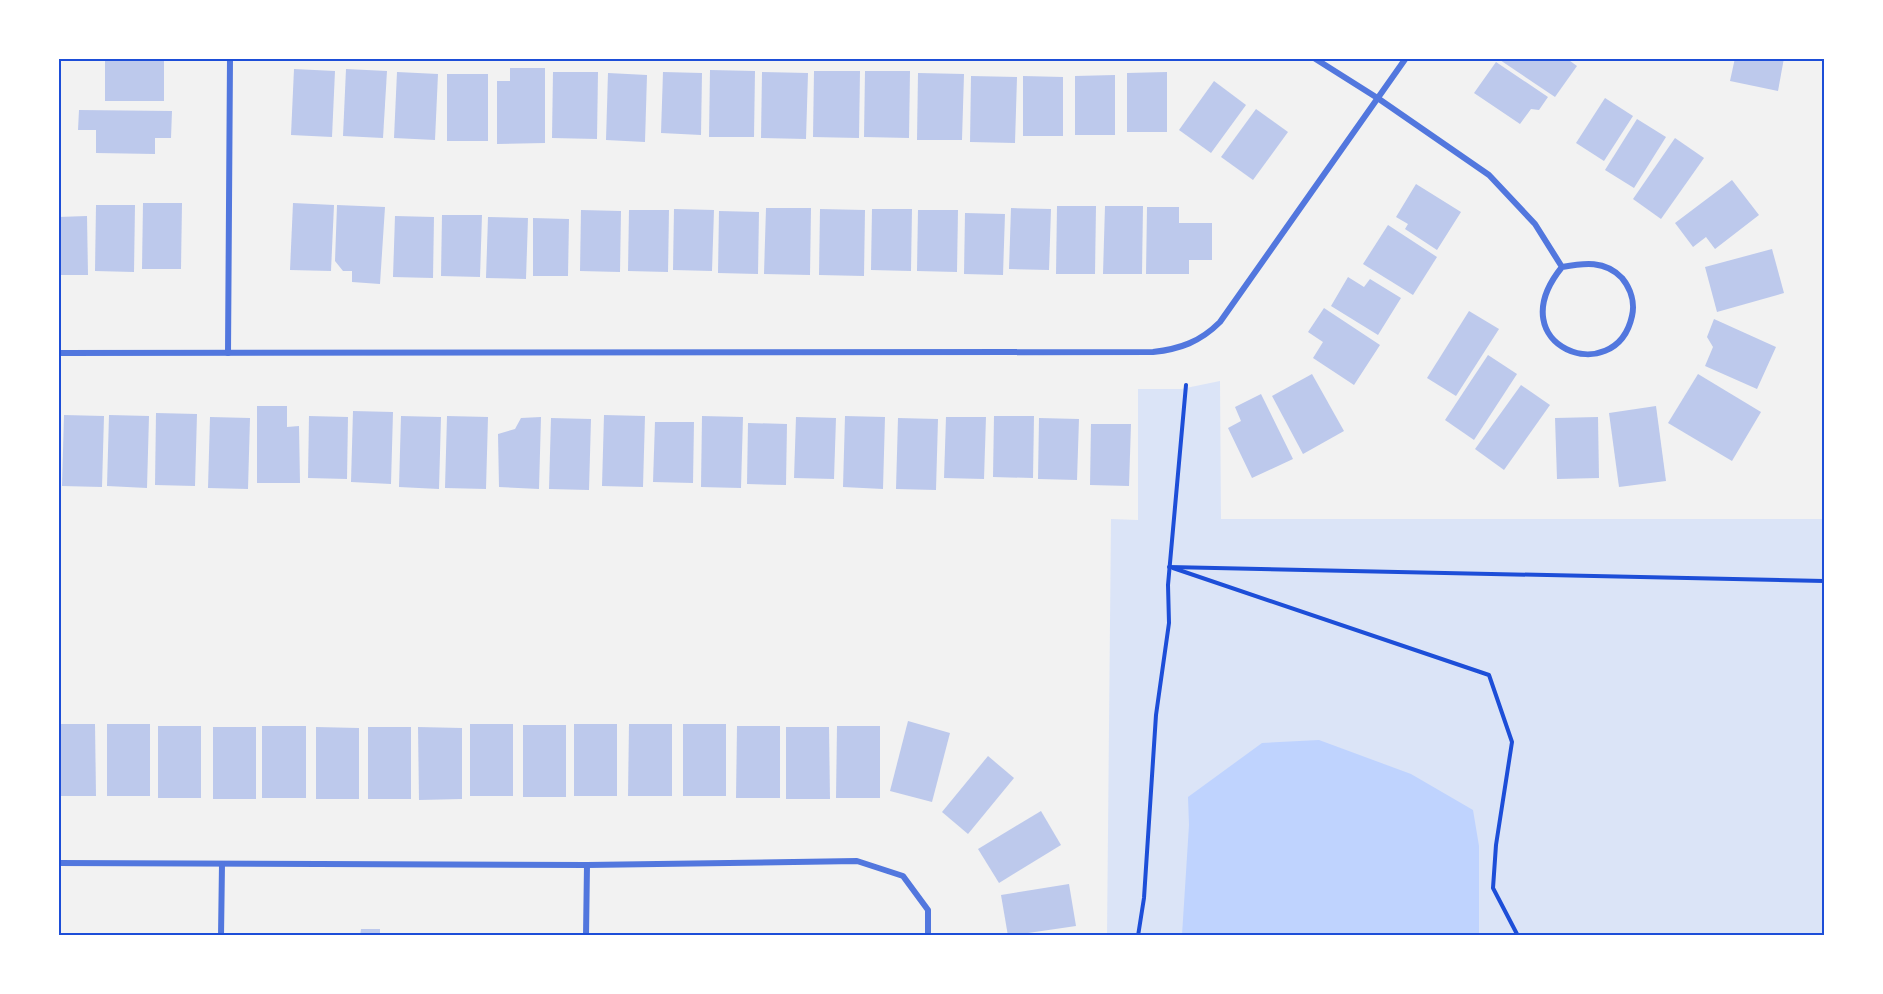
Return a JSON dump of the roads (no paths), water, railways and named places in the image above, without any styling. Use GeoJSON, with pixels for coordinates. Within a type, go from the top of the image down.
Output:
{"type":"FeatureCollection","features":[{"type":"Feature","properties":{"kind":"street"},"geometry":{"type":"LineString","coordinates":[[228,353],[230,58]]}},
{"type":"Feature","properties":{"kind":"street"},"geometry":{"type":"LineString","coordinates":[[1314,58],[1379,99],[1489,175],[1535,224],[1562,267]]}},
{"type":"Feature","properties":{"kind":"street"},"geometry":{"type":"LineString","coordinates":[[58,353],[1153,352],[1176,349],[1204,338],[1220,322],[1406,58]]}},
{"type":"Feature","properties":{"kind":"street"},"geometry":{"type":"LineString","coordinates":[[1589,262],[1604,265],[1617,273],[1626,283],[1632,296],[1633,311],[1630,326],[1622,340],[1609,350],[1594,354],[1578,354],[1563,348],[1552,338],[1544,324],[1541,308],[1544,293],[1562,267],[1589,262]]}},
{"type":"Feature","properties":{"kind":"street"},"geometry":{"type":"LineString","coordinates":[[58,863],[587,865],[857,861],[903,876],[928,910],[928,936]]}},
{"type":"Feature","properties":{"kind":"street"},"geometry":{"type":"LineString","coordinates":[[221,936],[222,864]]}},
{"type":"Feature","properties":{"kind":"street"},"geometry":{"type":"LineString","coordinates":[[586,936],[587,865]]}},
{"type":"Feature","properties":{"kind":"water"},"geometry":{"type":"Polygon","coordinates":[[[1319,740],[1411,774],[1473,810],[1479,846],[1479,935],[1182,935],[1189,825],[1188,797],[1262,743],[1319,740]]]}}]}
